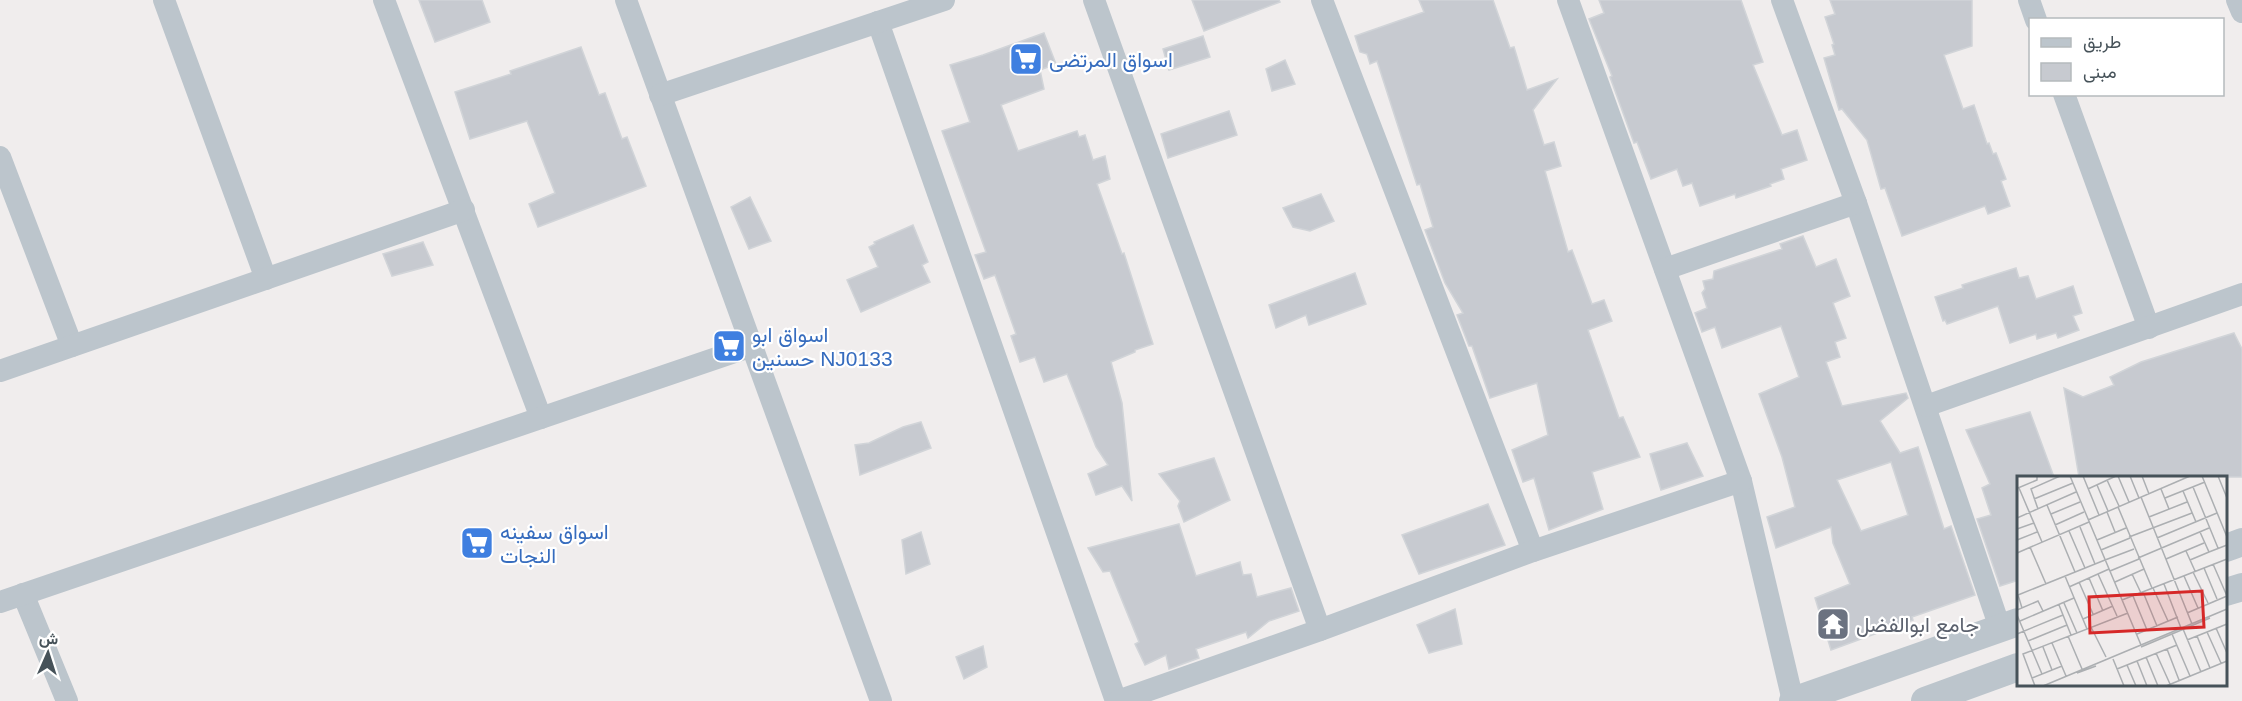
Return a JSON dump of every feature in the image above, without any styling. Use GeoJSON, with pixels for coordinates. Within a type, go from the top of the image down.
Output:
{"type":"FeatureCollection","features":[{"type":"Feature","properties":{"kind":"street"},"geometry":{"type":"LineString","coordinates":[[164,0],[266,279]]}},
{"type":"Feature","properties":{"kind":"street"},"geometry":{"type":"LineString","coordinates":[[384,0],[541,418]]}},
{"type":"Feature","properties":{"kind":"street"},"geometry":{"type":"LineString","coordinates":[[626,0],[881,701]]}},
{"type":"Feature","properties":{"kind":"street"},"geometry":{"type":"LineString","coordinates":[[660,95],[944,0]]}},
{"type":"Feature","properties":{"kind":"street"},"geometry":{"type":"LineString","coordinates":[[1094,0],[1320,630]]}},
{"type":"Feature","properties":{"kind":"street"},"geometry":{"type":"LineString","coordinates":[[1322,0],[1533,551]]}},
{"type":"Feature","properties":{"kind":"street"},"geometry":{"type":"LineString","coordinates":[[1568,0],[1741,481],[1793,701],[2009,625],[1926,406],[1856,202],[1782,0]]}},
{"type":"Feature","properties":{"kind":"street"},"geometry":{"type":"LineString","coordinates":[[2029,0],[2035,18]]}},
{"type":"Feature","properties":{"kind":"street"},"geometry":{"type":"LineString","coordinates":[[2237,0],[2242,12]]}},
{"type":"Feature","properties":{"kind":"street"},"geometry":{"type":"LineString","coordinates":[[878,22],[1117,701],[1320,630],[1533,551],[1741,481]]}},
{"type":"Feature","properties":{"kind":"street"},"geometry":{"type":"LineString","coordinates":[[2065,96],[2150,328]]}},
{"type":"Feature","properties":{"kind":"street"},"geometry":{"type":"LineString","coordinates":[[0,157],[72,346]]}},
{"type":"Feature","properties":{"kind":"street"},"geometry":{"type":"LineString","coordinates":[[1665,269],[1856,202]]}},
{"type":"Feature","properties":{"kind":"street"},"geometry":{"type":"LineString","coordinates":[[0,371],[464,210]]}},
{"type":"Feature","properties":{"kind":"street"},"geometry":{"type":"LineString","coordinates":[[1926,406],[2242,294]]}},
{"type":"Feature","properties":{"kind":"street"},"geometry":{"type":"LineString","coordinates":[[0,602],[752,346]]}},
{"type":"Feature","properties":{"kind":"street"},"geometry":{"type":"LineString","coordinates":[[2227,548],[2242,542]]}},
{"type":"Feature","properties":{"kind":"street"},"geometry":{"type":"LineString","coordinates":[[2227,592],[2242,586]]}},
{"type":"Feature","properties":{"kind":"street"},"geometry":{"type":"LineString","coordinates":[[23,594],[67,701]]}},
{"type":"Feature","properties":{"kind":"street"},"geometry":{"type":"LineString","coordinates":[[1925,701],[2017,668]]}},
{"type":"Feature","properties":{"kind":"building"},"geometry":{"type":"Polygon","coordinates":[[[419,0],[482,0],[490,22],[435,42],[419,0]]]}},
{"type":"Feature","properties":{"kind":"building"},"geometry":{"type":"Polygon","coordinates":[[[1192,0],[1279,0],[1280,2],[1204,31],[1192,0]]]}},
{"type":"Feature","properties":{"kind":"building"},"geometry":{"type":"Polygon","coordinates":[[[1419,0],[1493,0],[1510,48],[1514,47],[1527,90],[1557,79],[1533,110],[1544,145],[1554,142],[1561,166],[1545,171],[1568,252],[1572,250],[1592,304],[1604,300],[1612,321],[1588,330],[1619,418],[1623,417],[1640,457],[1592,472],[1603,509],[1549,530],[1534,478],[1523,482],[1512,450],[1548,435],[1537,383],[1490,398],[1472,346],[1469,346],[1457,315],[1463,313],[1445,283],[1425,230],[1433,227],[1377,61],[1370,64],[1367,54],[1360,52],[1355,36],[1424,12],[1419,0]]]}},
{"type":"Feature","properties":{"kind":"building"},"geometry":{"type":"Polygon","coordinates":[[[1599,0],[1741,0],[1763,62],[1753,65],[1782,135],[1797,130],[1807,160],[1781,169],[1784,179],[1770,184],[1771,186],[1736,198],[1735,194],[1700,206],[1692,183],[1683,186],[1677,169],[1651,179],[1637,142],[1634,143],[1610,77],[1612,76],[1589,19],[1604,13],[1599,0]]]}},
{"type":"Feature","properties":{"kind":"building"},"geometry":{"type":"Polygon","coordinates":[[[1830,0],[1972,0],[1972,46],[1944,55],[1963,109],[1974,105],[1987,144],[1989,143],[1993,154],[1996,153],[2006,179],[2001,181],[2010,206],[1988,214],[1985,206],[1902,236],[1885,188],[1881,189],[1867,140],[1842,109],[1839,110],[1824,58],[1835,55],[1832,45],[1834,44],[1825,17],[1835,14],[1830,0]]]}},
{"type":"Feature","properties":{"kind":"building"},"geometry":{"type":"Polygon","coordinates":[[[1044,33],[1056,64],[1040,70],[1044,89],[1001,105],[1018,151],[1077,131],[1079,137],[1085,135],[1093,160],[1105,156],[1110,179],[1097,184],[1122,254],[1124,253],[1153,344],[1111,362],[1122,403],[1132,501],[1122,486],[1096,495],[1088,474],[1108,465],[1096,447],[1067,374],[1044,382],[1035,357],[1020,362],[1011,336],[1016,334],[995,275],[984,279],[975,255],[986,252],[942,131],[970,122],[950,65],[1044,33]]]}},
{"type":"Feature","properties":{"kind":"building"},"geometry":{"type":"Polygon","coordinates":[[[1203,36],[1210,57],[1169,70],[1163,49],[1203,36]]]}},
{"type":"Feature","properties":{"kind":"building"},"geometry":{"type":"Polygon","coordinates":[[[581,47],[599,95],[605,93],[622,139],[627,137],[646,186],[538,227],[529,204],[555,193],[527,121],[470,139],[455,92],[511,74],[510,71],[581,47]]]}},
{"type":"Feature","properties":{"kind":"building"},"geometry":{"type":"Polygon","coordinates":[[[1285,60],[1295,84],[1272,91],[1266,69],[1285,60]]]}},
{"type":"Feature","properties":{"kind":"building"},"geometry":{"type":"Polygon","coordinates":[[[1229,111],[1237,135],[1168,158],[1161,134],[1229,111]]]}},
{"type":"Feature","properties":{"kind":"building"},"geometry":{"type":"Polygon","coordinates":[[[1321,194],[1334,221],[1310,231],[1293,227],[1283,208],[1321,194]]]}},
{"type":"Feature","properties":{"kind":"building"},"geometry":{"type":"Polygon","coordinates":[[[750,197],[771,241],[749,249],[731,207],[750,197]]]}},
{"type":"Feature","properties":{"kind":"building"},"geometry":{"type":"Polygon","coordinates":[[[913,225],[928,262],[922,265],[930,282],[861,312],[847,280],[878,267],[869,247],[875,244],[874,242],[913,225]]]}},
{"type":"Feature","properties":{"kind":"building"},"geometry":{"type":"Polygon","coordinates":[[[1803,236],[1816,267],[1836,259],[1850,296],[1833,303],[1846,338],[1835,342],[1840,357],[1826,362],[1842,406],[1906,393],[1908,398],[1880,421],[1900,453],[1918,447],[1944,529],[1951,526],[1975,595],[1912,617],[1913,620],[1831,650],[1815,598],[1850,584],[1833,543],[1831,527],[1776,548],[1767,517],[1795,507],[1782,457],[1759,394],[1799,377],[1781,326],[1722,348],[1715,327],[1702,332],[1695,313],[1707,308],[1702,293],[1705,289],[1703,281],[1713,279],[1714,271],[1782,249],[1780,244],[1803,236]],[[1891,462],[1837,480],[1861,531],[1908,515],[1891,462]]]}},
{"type":"Feature","properties":{"kind":"building"},"geometry":{"type":"Polygon","coordinates":[[[423,242],[433,265],[392,276],[383,254],[423,242]]]}},
{"type":"Feature","properties":{"kind":"building"},"geometry":{"type":"Polygon","coordinates":[[[2016,268],[2019,278],[2028,276],[2036,299],[2073,286],[2082,313],[2073,316],[2079,330],[2058,338],[2056,333],[2037,339],[2036,334],[2010,343],[1998,306],[1947,324],[1945,320],[1943,321],[1935,297],[1963,288],[1962,285],[2016,268]]]}},
{"type":"Feature","properties":{"kind":"building"},"geometry":{"type":"Polygon","coordinates":[[[1355,273],[1366,304],[1309,325],[1306,315],[1276,328],[1269,305],[1355,273]]]}},
{"type":"Feature","properties":{"kind":"building"},"geometry":{"type":"Polygon","coordinates":[[[2234,333],[2242,349],[2242,477],[2079,476],[2064,388],[2083,397],[2114,385],[2110,377],[2141,362],[2234,333]]]}},
{"type":"Feature","properties":{"kind":"building"},"geometry":{"type":"Polygon","coordinates":[[[2030,412],[2054,476],[2017,476],[2017,581],[2000,586],[1977,519],[1991,515],[1982,488],[1990,484],[1966,430],[2030,412]]]}},
{"type":"Feature","properties":{"kind":"building"},"geometry":{"type":"Polygon","coordinates":[[[921,422],[931,448],[860,475],[855,445],[869,443],[903,427],[921,422]]]}},
{"type":"Feature","properties":{"kind":"building"},"geometry":{"type":"Polygon","coordinates":[[[1687,443],[1703,476],[1661,490],[1650,454],[1687,443]]]}},
{"type":"Feature","properties":{"kind":"building"},"geometry":{"type":"Polygon","coordinates":[[[1214,458],[1230,500],[1184,522],[1178,506],[1180,501],[1159,474],[1214,458]]]}},
{"type":"Feature","properties":{"kind":"building"},"geometry":{"type":"Polygon","coordinates":[[[1488,504],[1505,545],[1419,574],[1402,535],[1488,504]]]}},
{"type":"Feature","properties":{"kind":"building"},"geometry":{"type":"Polygon","coordinates":[[[1179,524],[1196,576],[1240,562],[1243,575],[1251,574],[1257,597],[1291,588],[1299,611],[1269,621],[1248,638],[1246,632],[1196,649],[1199,658],[1169,669],[1166,655],[1145,665],[1135,644],[1139,642],[1110,571],[1103,572],[1088,548],[1179,524]]]}},
{"type":"Feature","properties":{"kind":"building"},"geometry":{"type":"Polygon","coordinates":[[[921,532],[930,564],[906,574],[902,540],[921,532]]]}},
{"type":"Feature","properties":{"kind":"building"},"geometry":{"type":"Polygon","coordinates":[[[1455,609],[1462,644],[1429,653],[1417,625],[1455,609]]]}},
{"type":"Feature","properties":{"kind":"building"},"geometry":{"type":"Polygon","coordinates":[[[983,646],[987,667],[964,679],[956,657],[983,646]]]}},
{"type":"Feature","properties":{"kind":"place","name":"اسواق المرتضى"},"geometry":{"type":"Point","coordinates":[1026,59]}},
{"type":"Feature","properties":{"kind":"place","name":"اسواق ابو حسنين NJ0133"},"geometry":{"type":"Point","coordinates":[729,346]}},
{"type":"Feature","properties":{"kind":"place","name":"اسواق سفينه النجات"},"geometry":{"type":"Point","coordinates":[477,543]}},
{"type":"Feature","properties":{"kind":"place","name":"جامع ابوالفضل"},"geometry":{"type":"Point","coordinates":[1833,624]}}]}
